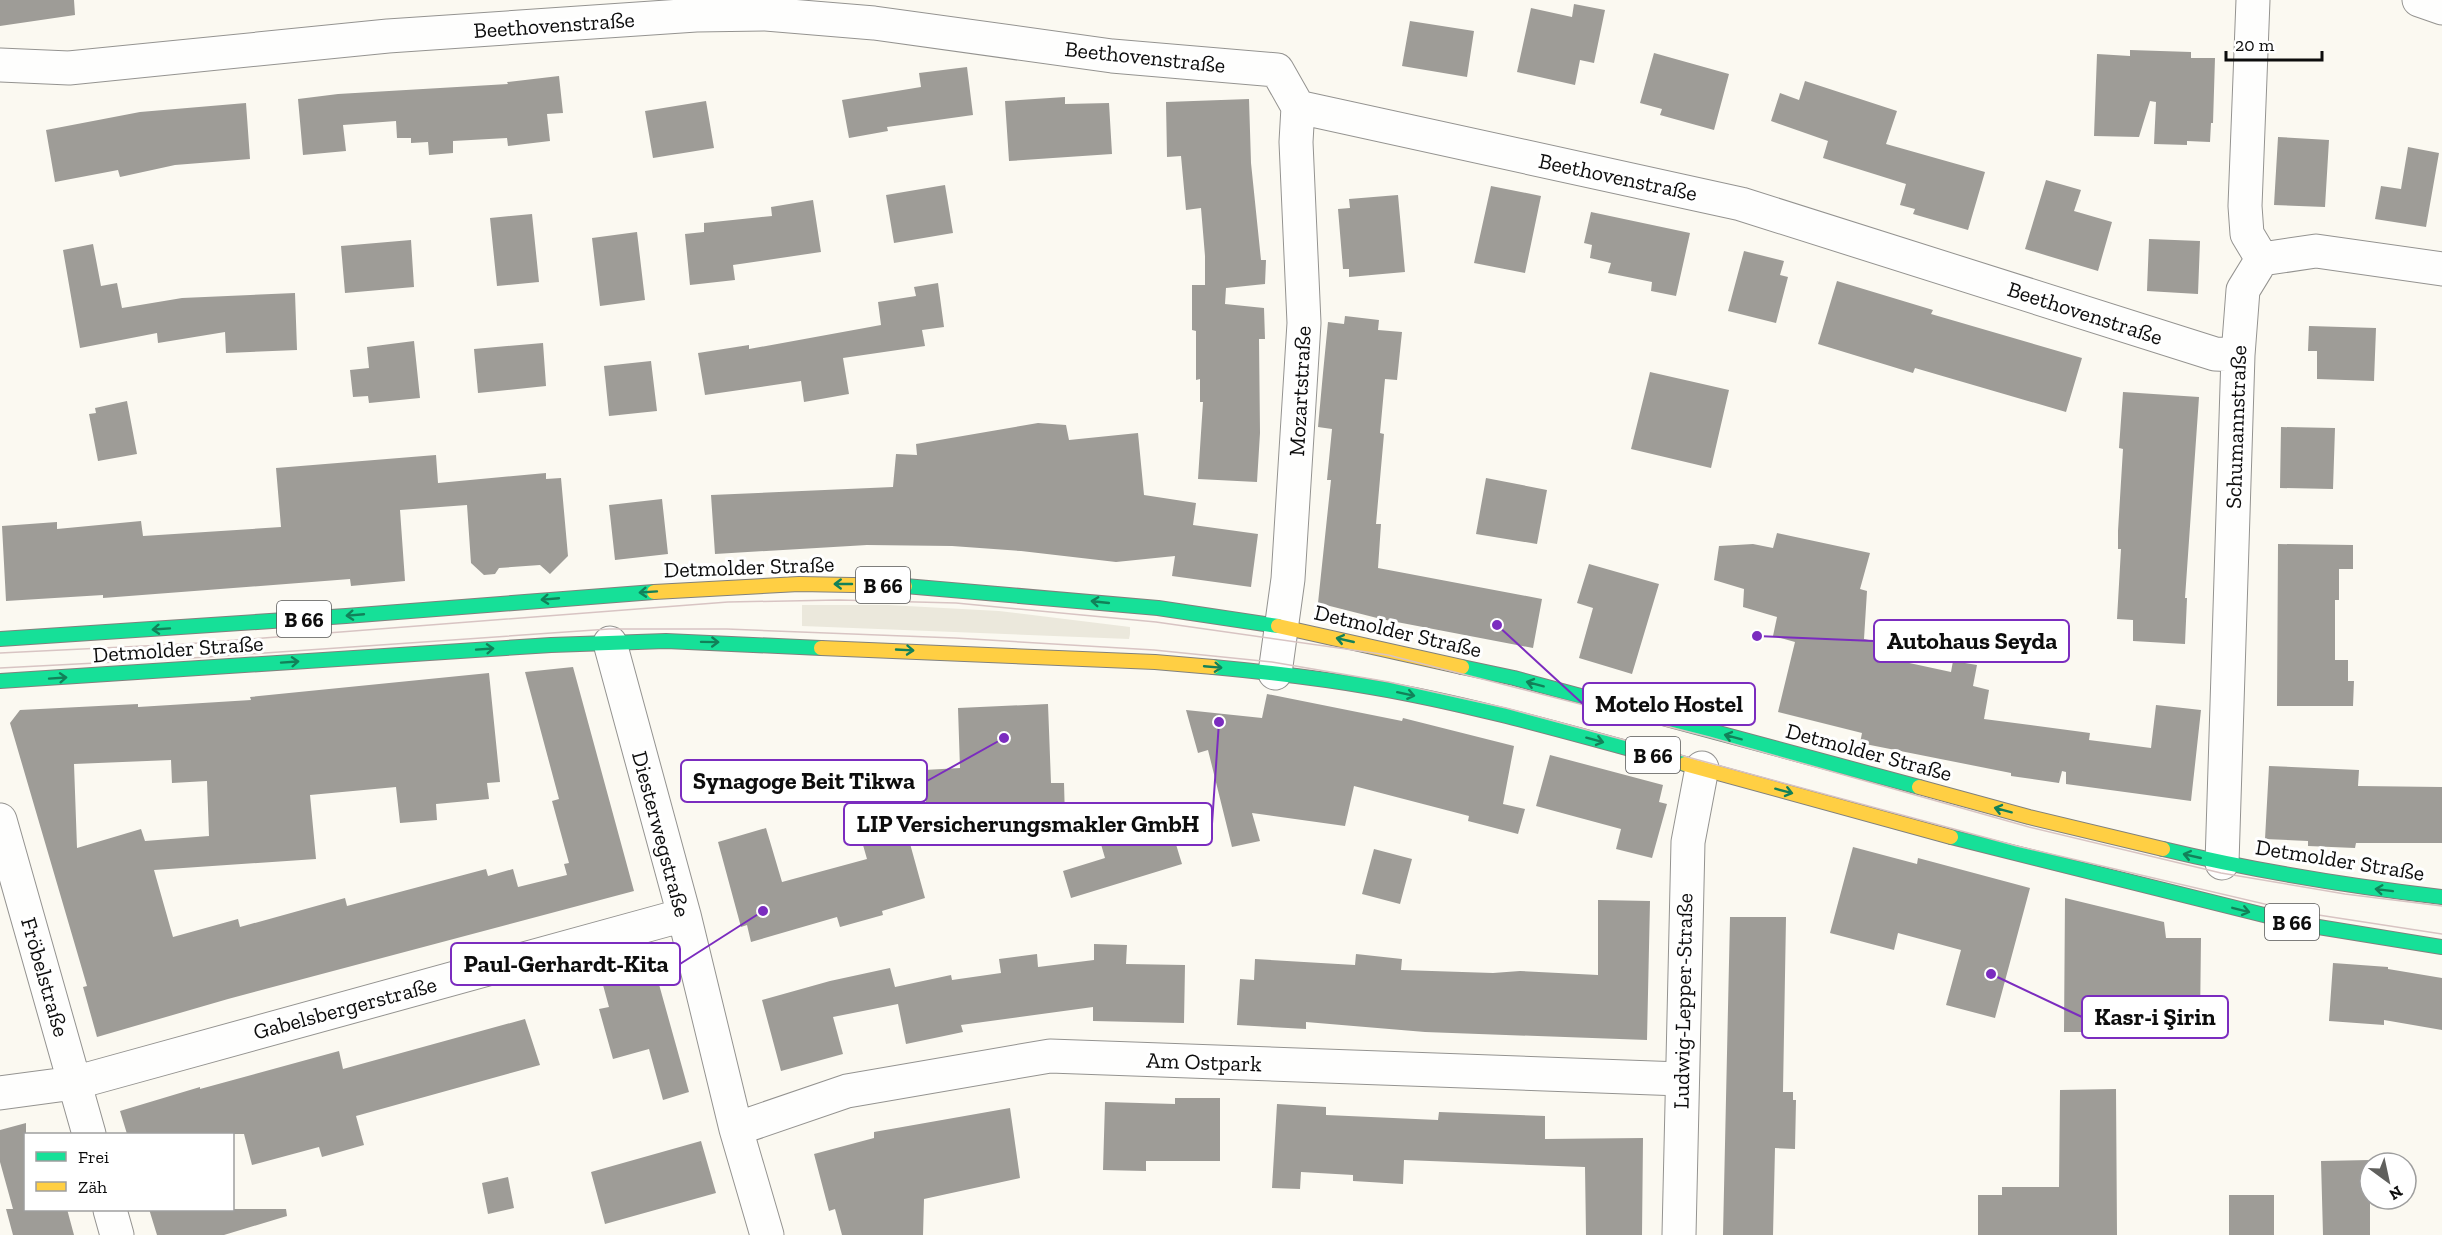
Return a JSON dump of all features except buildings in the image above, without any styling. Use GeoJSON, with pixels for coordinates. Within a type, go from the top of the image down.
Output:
{"type":"FeatureCollection","features":[{"type":"Feature","properties":{"kind":"main road","name":"Detmolder Straße"},"geometry":{"type":"LineString","coordinates":[[0,639],[346,616],[608,594],[799,584],[874,584],[1067,598],[1158,608],[1283,627],[1514,678],[2029,817],[2222,863],[2346,886],[2442,897]]}},
{"type":"Feature","properties":{"kind":"main road"},"geometry":{"type":"LineString","coordinates":[[608,594],[608,610]]}},
{"type":"Feature","properties":{"kind":"main road","name":"Detmolder Straße"},"geometry":{"type":"LineString","coordinates":[[0,681],[551,645],[609,636],[666,641],[1155,662],[1275,673],[1372,687],[1492,713],[1998,849],[2300,924],[2442,947]]}},
{"type":"Feature","properties":{"kind":"street"},"geometry":{"type":"LineString","coordinates":[[2253,0],[2244,206],[2247,234],[2262,259],[2316,251],[2442,269]]}},
{"type":"Feature","properties":{"kind":"street"},"geometry":{"type":"LineString","coordinates":[[2419,0],[2442,8]]}},
{"type":"Feature","properties":{"kind":"street","name":"Beethovenstraße"},"geometry":{"type":"LineString","coordinates":[[0,65],[69,68],[387,36],[696,15],[766,14],[874,23],[1113,56],[1277,70],[1298,107],[1741,204],[2215,354],[2238,355]]}},
{"type":"Feature","properties":{"kind":"street","name":"Mozartstraße"},"geometry":{"type":"LineString","coordinates":[[1275,673],[1288,579],[1304,323],[1296,142],[1298,107]]}},
{"type":"Feature","properties":{"kind":"street","name":"Schumannstraße"},"geometry":{"type":"LineString","coordinates":[[2222,863],[2238,355],[2243,290],[2262,259]]}},
{"type":"Feature","properties":{"kind":"street","name":"Diesterwegstraße"},"geometry":{"type":"LineString","coordinates":[[609,636],[684,915],[736,1129],[767,1235]]}},
{"type":"Feature","properties":{"kind":"street","name":"Ludwig-Lepper-Straße"},"geometry":{"type":"LineString","coordinates":[[1679,1235],[1688,842],[1702,768]]}},
{"type":"Feature","properties":{"kind":"street","name":"Fröbelstraße"},"geometry":{"type":"LineString","coordinates":[[0,820],[89,1133]]}},
{"type":"Feature","properties":{"kind":"street","name":"Gabelsbergerstraße"},"geometry":{"type":"LineString","coordinates":[[0,1093],[74,1083],[684,915]]}},
{"type":"Feature","properties":{"kind":"street","name":"Am Ostpark"},"geometry":{"type":"LineString","coordinates":[[736,1129],[847,1091],[1050,1056],[1681,1079]]}},
{"type":"Feature","properties":{"kind":"street"},"geometry":{"type":"LineString","coordinates":[[111,1211],[117,1235]]}},
{"type":"Feature","properties":{"kind":"shaded area"},"geometry":{"type":"Polygon","coordinates":[[[802,605],[888,605],[999,611],[1130,627],[1130,634],[1129,639],[802,626],[802,605]]]}},
{"type":"Feature","properties":{"kind":"tram line"},"geometry":{"type":"LineString","coordinates":[[0,653],[185,644],[728,602],[839,600],[956,603],[1156,622],[1388,655],[1709,737],[2029,827],[2221,873],[2345,894],[2442,906]]}},
{"type":"Feature","properties":{"kind":"tram line"},"geometry":{"type":"LineString","coordinates":[[0,668],[192,658],[609,629],[727,629],[955,638],[1154,650],[1272,662],[1389,682],[1506,708],[2017,846],[2299,912],[2442,934]]}},
{"type":"Feature","properties":{"kind":"traffic: fast"},"geometry":{"type":"LineString","coordinates":[[905,586],[1158,608],[1278,626]]}},
{"type":"Feature","properties":{"kind":"traffic: fast"},"geometry":{"type":"LineString","coordinates":[[0,639],[346,616],[654,592]]}},
{"type":"Feature","properties":{"kind":"traffic: fast"},"geometry":{"type":"LineString","coordinates":[[0,681],[551,645],[666,641],[821,648]]}},
{"type":"Feature","properties":{"kind":"traffic: fast"},"geometry":{"type":"LineString","coordinates":[[1213,667],[1312,678],[1411,694],[1529,722],[1685,764]]}},
{"type":"Feature","properties":{"kind":"traffic: fast"},"geometry":{"type":"LineString","coordinates":[[1462,667],[1514,678],[1919,787]]}},
{"type":"Feature","properties":{"kind":"traffic: fast"},"geometry":{"type":"LineString","coordinates":[[1951,837],[2300,924],[2442,947]]}},
{"type":"Feature","properties":{"kind":"traffic: fast"},"geometry":{"type":"LineString","coordinates":[[2163,849],[2302,877],[2442,897]]}},
{"type":"Feature","properties":{"kind":"traffic: slow"},"geometry":{"type":"LineString","coordinates":[[654,592],[799,584],[905,586]]}},
{"type":"Feature","properties":{"kind":"traffic: slow"},"geometry":{"type":"LineString","coordinates":[[1278,626],[1462,667]]}},
{"type":"Feature","properties":{"kind":"traffic: slow"},"geometry":{"type":"LineString","coordinates":[[821,648],[1155,662],[1213,667]]}},
{"type":"Feature","properties":{"kind":"traffic: slow"},"geometry":{"type":"LineString","coordinates":[[1685,764],[1951,837]]}},
{"type":"Feature","properties":{"kind":"traffic: slow"},"geometry":{"type":"LineString","coordinates":[[1919,787],[2029,817],[2163,849]]}},
{"type":"Feature","properties":{"kind":"place","name":"Motelo Hostel"},"geometry":{"type":"Point","coordinates":[1497,625]}},
{"type":"Feature","properties":{"kind":"place","name":"Autohaus Seyda"},"geometry":{"type":"Point","coordinates":[1757,636]}},
{"type":"Feature","properties":{"kind":"place","name":"LIP Versicherungsmakler GmbH"},"geometry":{"type":"Point","coordinates":[1219,722]}},
{"type":"Feature","properties":{"kind":"place","name":"Synagoge Beit Tikwa"},"geometry":{"type":"Point","coordinates":[1004,738]}},
{"type":"Feature","properties":{"kind":"place","name":"Paul-Gerhardt-Kita"},"geometry":{"type":"Point","coordinates":[763,911]}},
{"type":"Feature","properties":{"kind":"place","name":"Kasr-i Şirin"},"geometry":{"type":"Point","coordinates":[1991,974]}}]}
